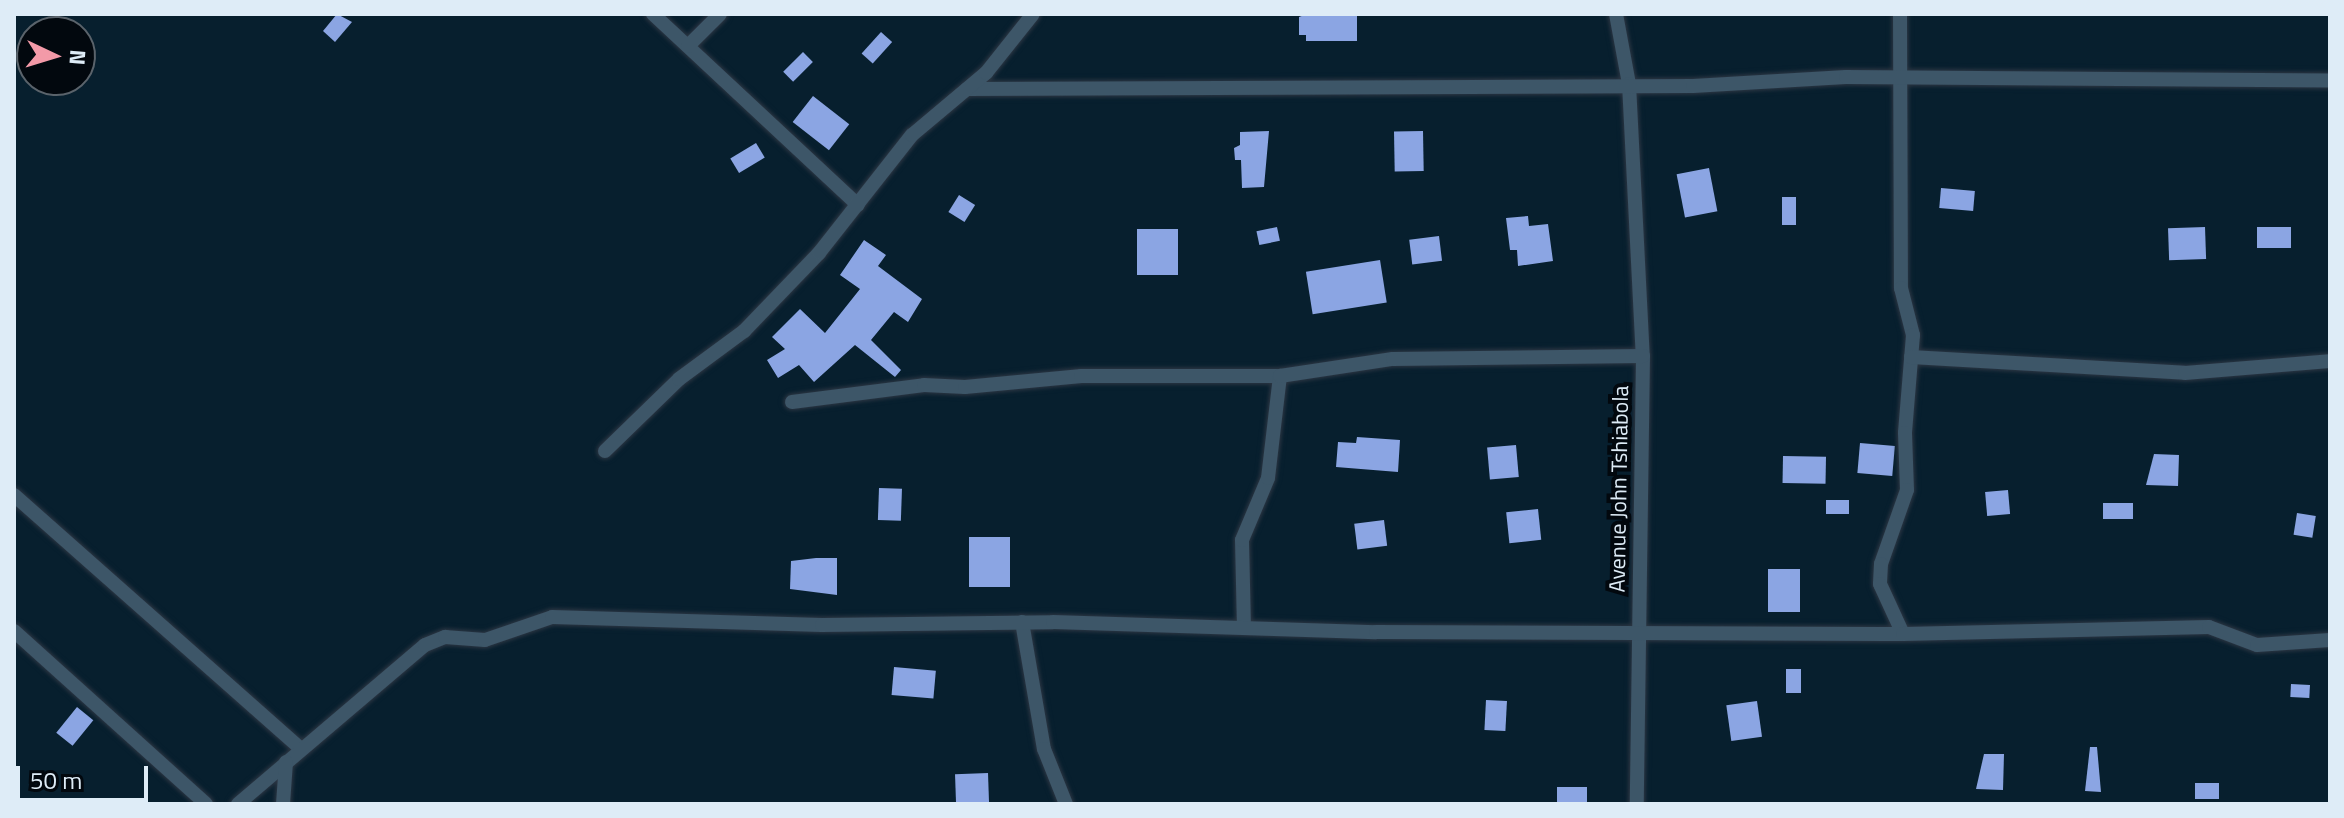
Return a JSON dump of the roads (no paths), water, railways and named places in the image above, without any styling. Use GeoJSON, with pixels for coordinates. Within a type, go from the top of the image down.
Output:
{"type":"FeatureCollection","features":[{"type":"Feature","properties":{"kind":"street"},"geometry":{"type":"LineString","coordinates":[[653,14],[858,205]]}},
{"type":"Feature","properties":{"kind":"street"},"geometry":{"type":"LineString","coordinates":[[688,46],[720,14]]}},
{"type":"Feature","properties":{"kind":"street"},"geometry":{"type":"LineString","coordinates":[[605,451],[679,379],[744,331],[819,253],[912,135],[967,89],[1033,14]]}},
{"type":"Feature","properties":{"kind":"street","name":"Avenue John Tshiabola"},"geometry":{"type":"LineString","coordinates":[[1616,14],[1629,84],[1643,356],[1637,804]]}},
{"type":"Feature","properties":{"kind":"street"},"geometry":{"type":"LineString","coordinates":[[1900,14],[1901,288],[1913,335],[1907,490],[1881,564],[1880,584],[1903,634]]}},
{"type":"Feature","properties":{"kind":"street"},"geometry":{"type":"LineString","coordinates":[[967,89],[1898,80],[2330,80]]}},
{"type":"Feature","properties":{"kind":"street"},"geometry":{"type":"LineString","coordinates":[[792,402],[1024,379],[1280,376],[1393,359],[1643,356]]}},
{"type":"Feature","properties":{"kind":"street"},"geometry":{"type":"LineString","coordinates":[[1911,357],[2185,373],[2330,361]]}},
{"type":"Feature","properties":{"kind":"street"},"geometry":{"type":"LineString","coordinates":[[1244,628],[1242,540],[1268,478],[1280,376]]}},
{"type":"Feature","properties":{"kind":"street"},"geometry":{"type":"LineString","coordinates":[[14,495],[300,748]]}},
{"type":"Feature","properties":{"kind":"street"},"geometry":{"type":"LineString","coordinates":[[238,804],[300,748],[425,645],[445,637],[485,640],[552,617],[822,625],[1022,622],[1244,628],[1638,629],[1903,634],[2209,627],[2257,645],[2330,640]]}},
{"type":"Feature","properties":{"kind":"street"},"geometry":{"type":"LineString","coordinates":[[1022,622],[1044,749],[1066,804]]}},
{"type":"Feature","properties":{"kind":"street"},"geometry":{"type":"LineString","coordinates":[[14,631],[206,804]]}},
{"type":"Feature","properties":{"kind":"street"},"geometry":{"type":"LineString","coordinates":[[283,804],[286,762]]}}]}
